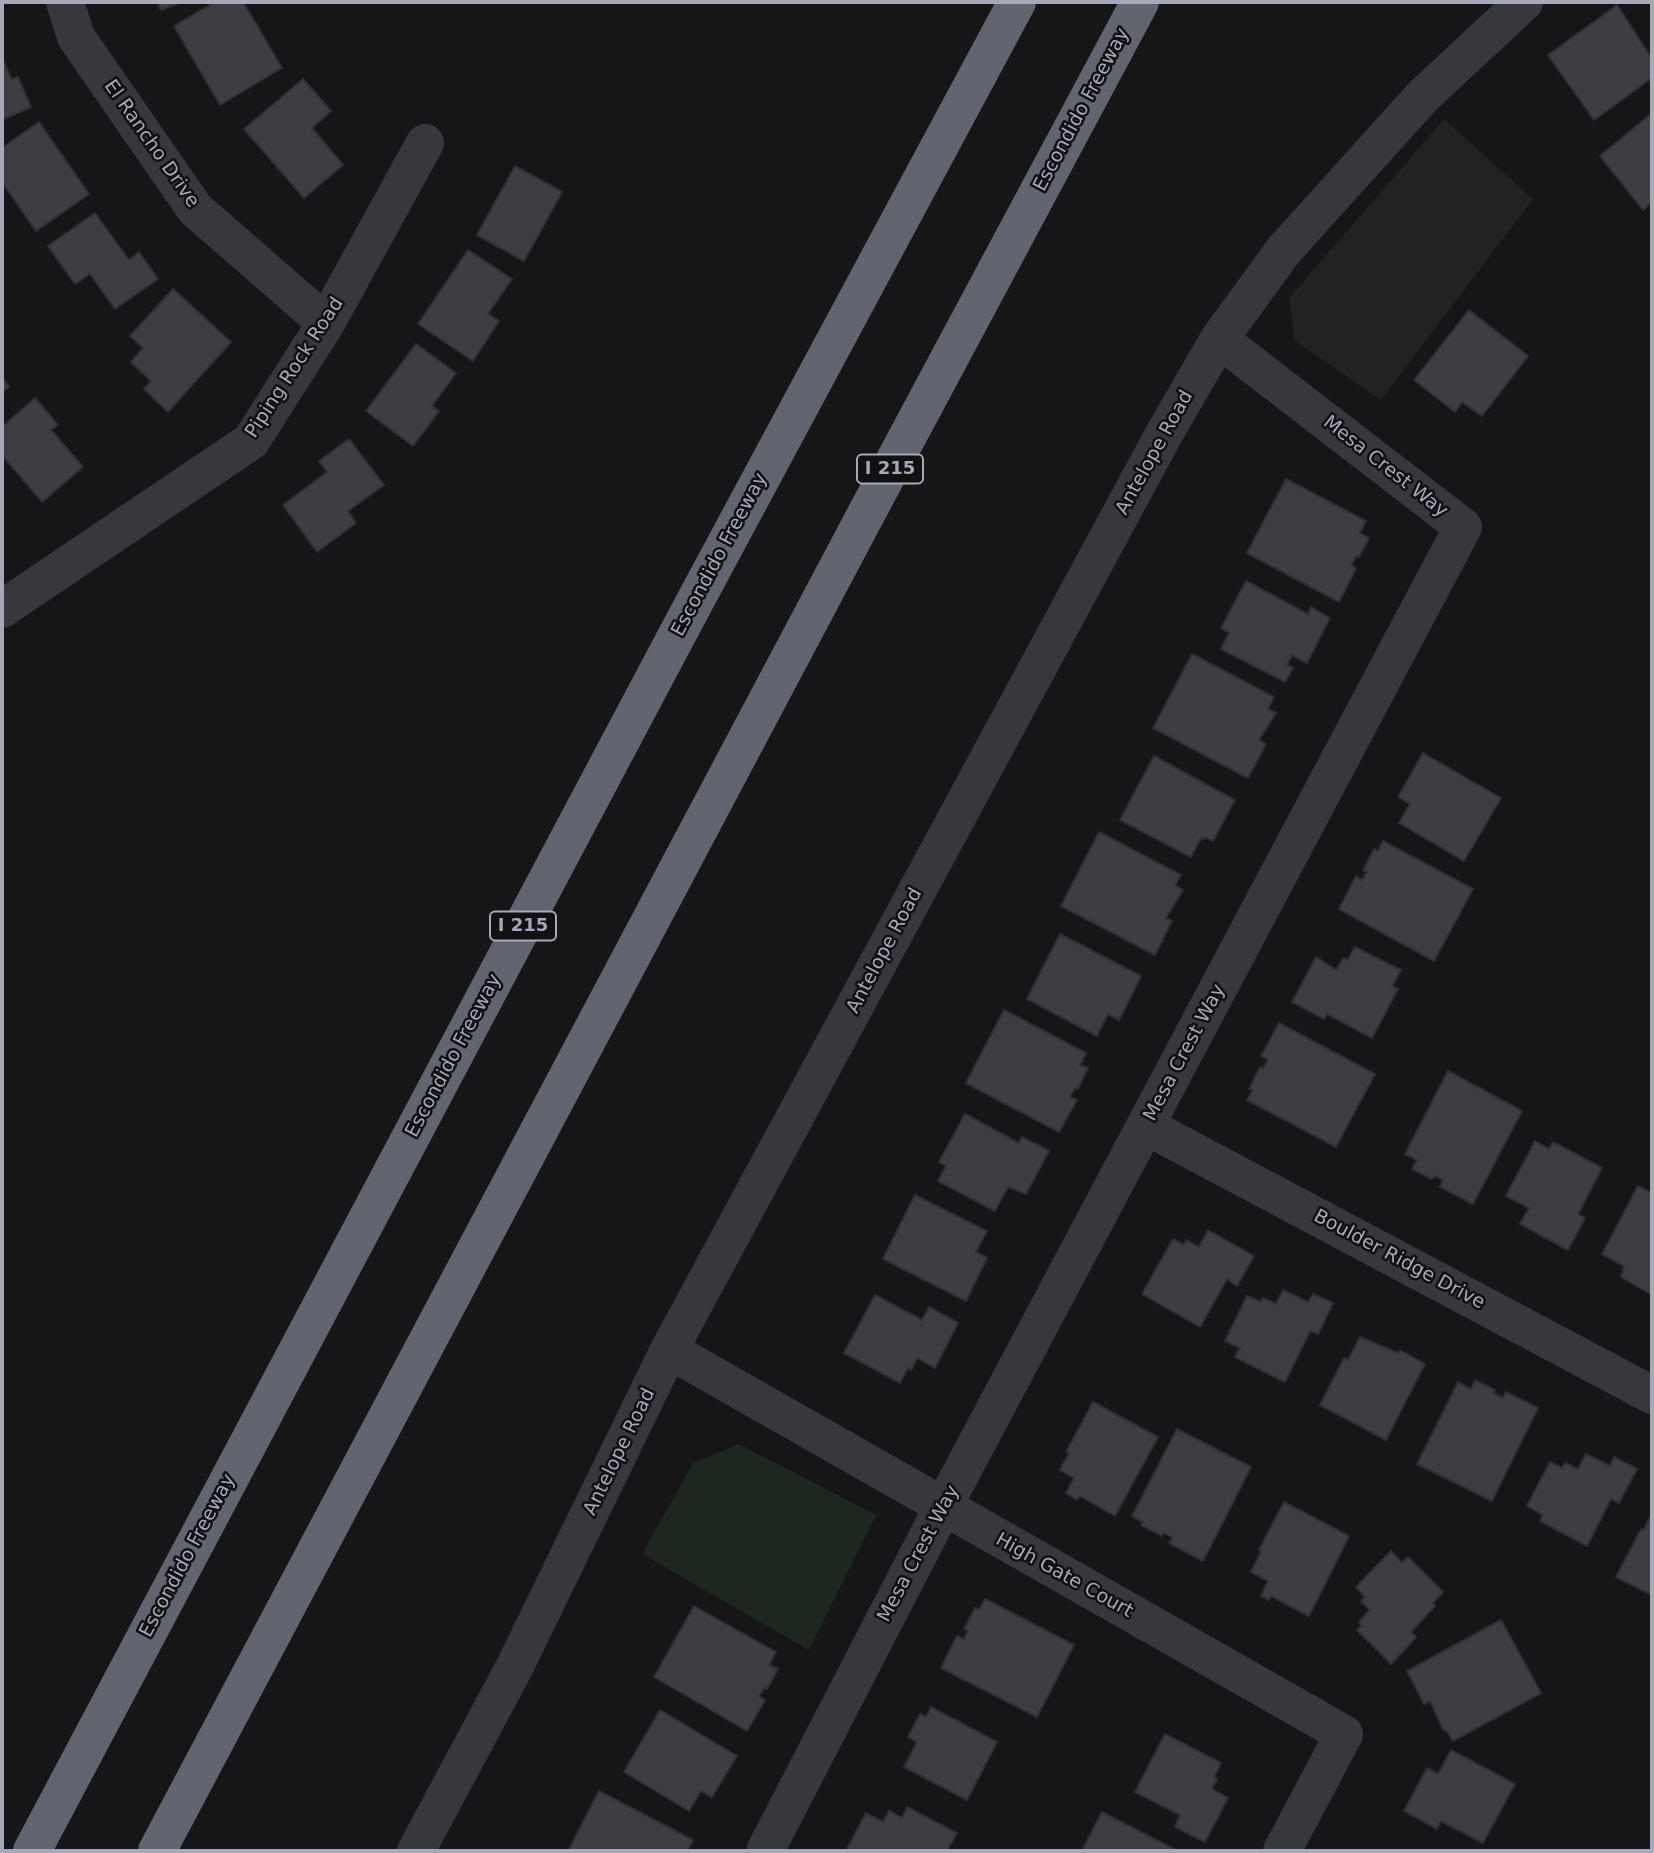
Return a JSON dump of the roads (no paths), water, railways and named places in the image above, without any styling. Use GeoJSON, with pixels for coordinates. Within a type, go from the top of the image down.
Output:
{"type":"FeatureCollection","features":[{"type":"Feature","properties":{"kind":"highway","name":"Escondido Freeway"},"geometry":{"type":"LineString","coordinates":[[32,1851],[1017,2]]}},
{"type":"Feature","properties":{"kind":"highway","name":"Escondido Freeway"},"geometry":{"type":"LineString","coordinates":[[157,1851],[1140,2]]}},
{"type":"Feature","properties":{"kind":"street","name":"El Rancho Drive"},"geometry":{"type":"LineString","coordinates":[[65,2],[76,37],[195,209],[327,323]]}},
{"type":"Feature","properties":{"kind":"street","name":"Antelope Road"},"geometry":{"type":"LineString","coordinates":[[416,1851],[514,1668],[669,1350],[1150,459],[1219,339],[1284,250],[1423,96],[1524,2]]}},
{"type":"Feature","properties":{"kind":"street","name":"Piping Rock Road"},"geometry":{"type":"LineString","coordinates":[[6,600],[251,441],[327,323],[425,143]]}},
{"type":"Feature","properties":{"kind":"street","name":"Mesa Crest Way"},"geometry":{"type":"LineString","coordinates":[[765,1851],[943,1507],[1463,527],[1219,339]]}},
{"type":"Feature","properties":{"kind":"street","name":"Boulder Ridge Drive"},"geometry":{"type":"LineString","coordinates":[[1146,1126],[1652,1395]]}},
{"type":"Feature","properties":{"kind":"street","name":"High Gate Court"},"geometry":{"type":"LineString","coordinates":[[669,1350],[1344,1734],[1282,1851]]}}]}
